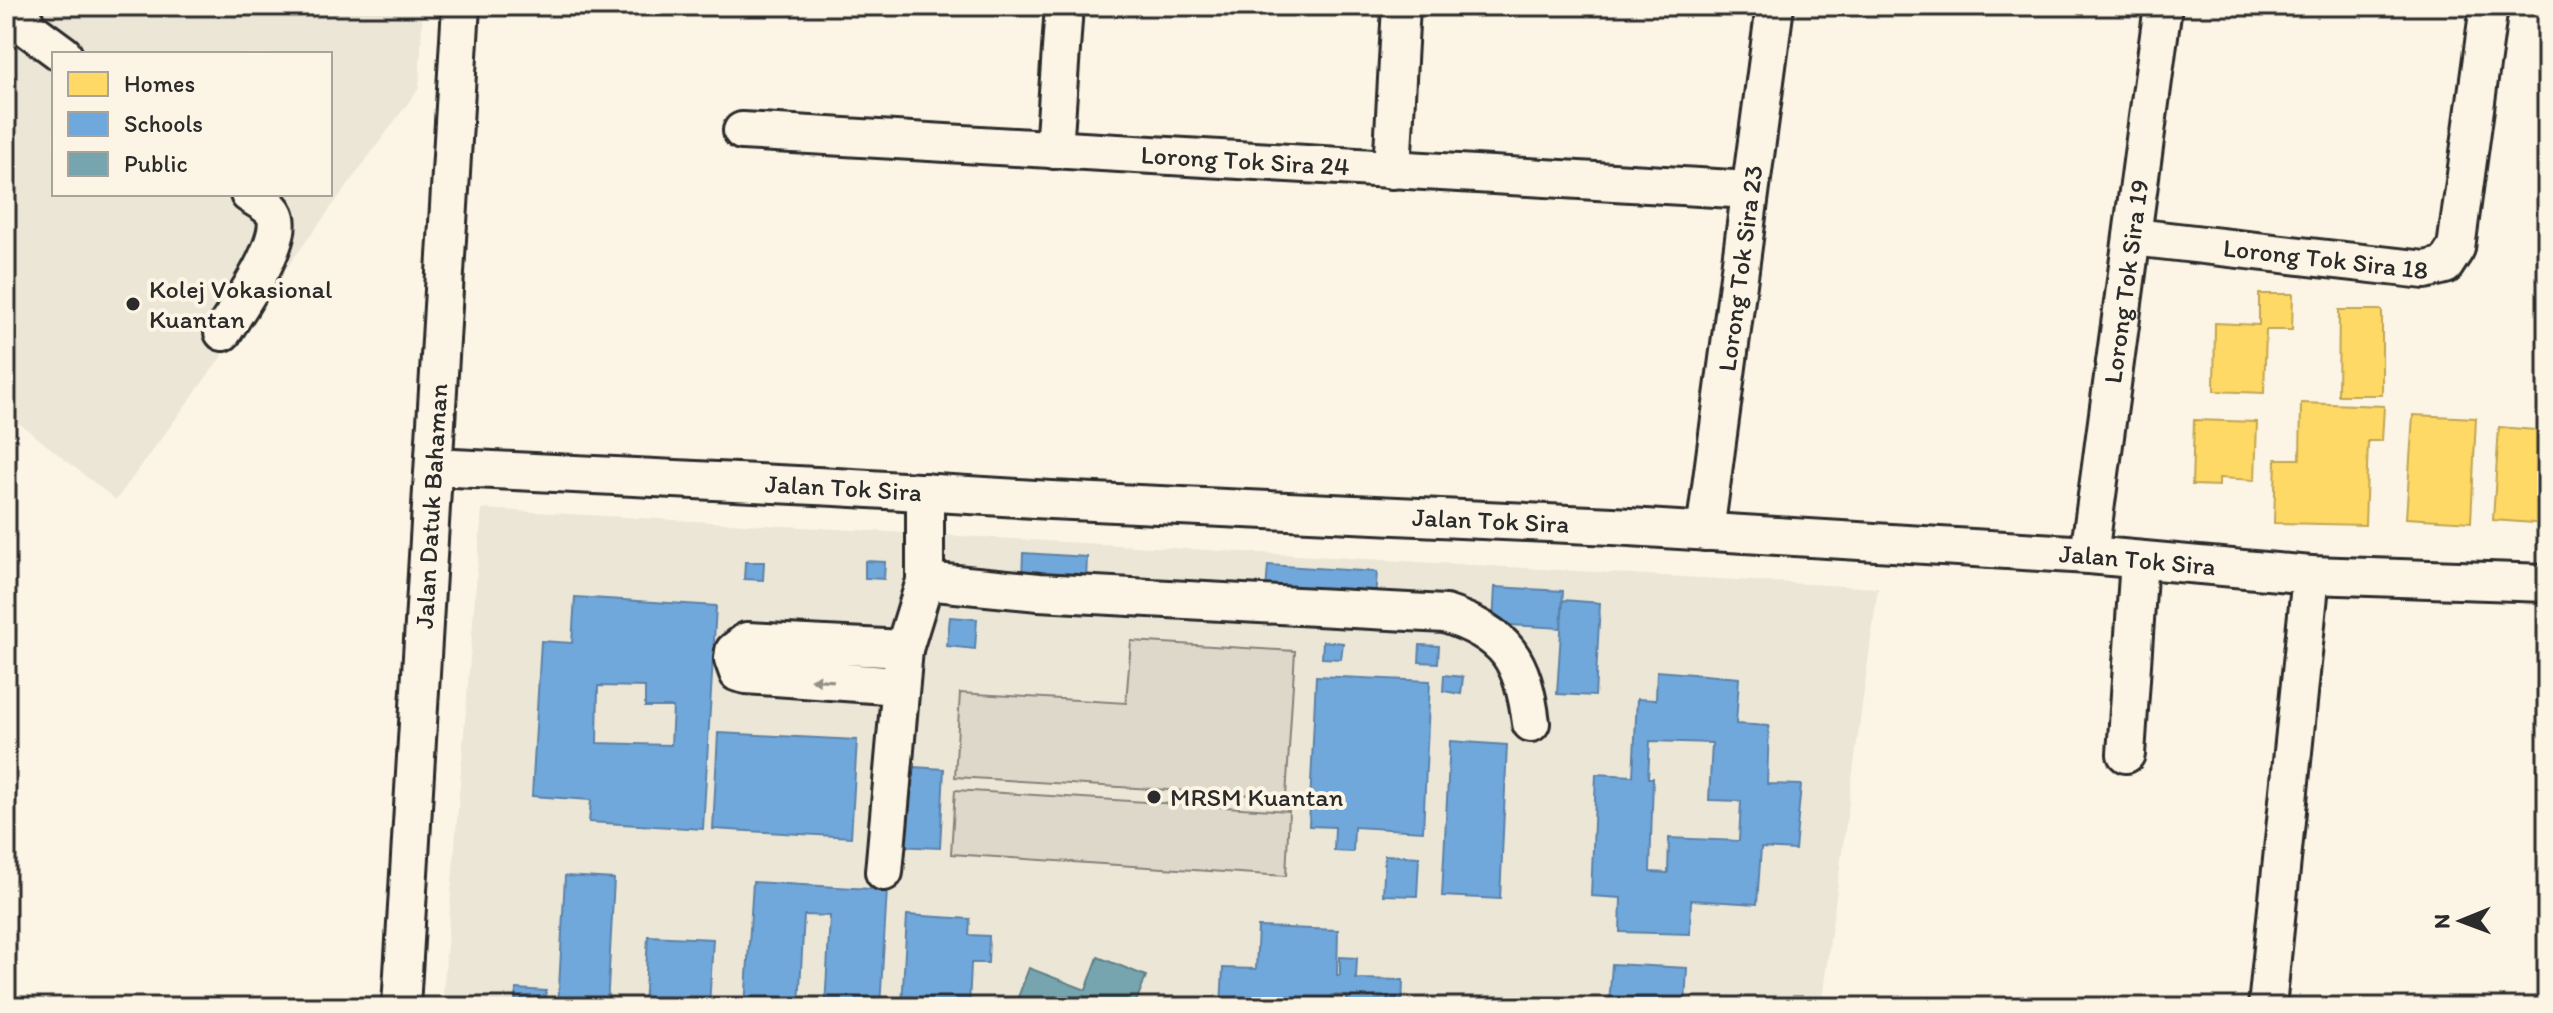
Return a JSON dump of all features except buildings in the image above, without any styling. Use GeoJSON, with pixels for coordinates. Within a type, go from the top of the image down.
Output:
{"type":"FeatureCollection","features":[{"type":"Feature","properties":{"kind":"street"},"geometry":{"type":"LineString","coordinates":[[24,6],[22,17],[29,29],[60,52]]}},
{"type":"Feature","properties":{"kind":"street","name":"Jalan Datuk Bahaman"},"geometry":{"type":"LineString","coordinates":[[401,1007],[461,6]]}},
{"type":"Feature","properties":{"kind":"street"},"geometry":{"type":"LineString","coordinates":[[1054,150],[1064,6]]}},
{"type":"Feature","properties":{"kind":"street"},"geometry":{"type":"LineString","coordinates":[[1392,170],[1401,6]]}},
{"type":"Feature","properties":{"kind":"street","name":"Lorong Tok Sira 23"},"geometry":{"type":"LineString","coordinates":[[1705,532],[1775,6]]}},
{"type":"Feature","properties":{"kind":"street","name":"Lorong Tok Sira 19"},"geometry":{"type":"LineString","coordinates":[[2089,555],[2163,6]]}},
{"type":"Feature","properties":{"kind":"street","name":"Lorong Tok Sira 18"},"geometry":{"type":"LineString","coordinates":[[2133,237],[2425,270],[2445,265],[2456,248],[2489,6]]}},
{"type":"Feature","properties":{"kind":"street","name":"Lorong Tok Sira 24"},"geometry":{"type":"LineString","coordinates":[[742,131],[1750,190]]}},
{"type":"Feature","properties":{"kind":"street"},"geometry":{"type":"LineString","coordinates":[[223,332],[273,248],[278,227],[274,212],[252,196]]}},
{"type":"Feature","properties":{"kind":"street","name":"Jalan Tok Sira"},"geometry":{"type":"LineString","coordinates":[[434,467],[1705,532],[2089,555],[2311,575],[2547,583]]}},
{"type":"Feature","properties":{"kind":"street"},"geometry":{"type":"LineString","coordinates":[[884,872],[904,649],[925,581],[925,492]]}},
{"type":"Feature","properties":{"kind":"street"},"geometry":{"type":"LineString","coordinates":[[2126,754],[2139,560]]}},
{"type":"Feature","properties":{"kind":"street"},"geometry":{"type":"LineString","coordinates":[[2267,1007],[2311,575]]}},
{"type":"Feature","properties":{"kind":"street"},"geometry":{"type":"LineString","coordinates":[[925,581],[1039,592],[1445,614],[1473,623],[1492,634],[1513,659],[1526,688],[1531,723]]}},
{"type":"Feature","properties":{"kind":"street"},"geometry":{"type":"LineString","coordinates":[[900,686],[746,675],[738,673],[734,667],[734,651],[747,641],[904,649]]}},
{"type":"Feature","properties":{"kind":"shaded area","name":"Kolej Vokasional Kuantan"},"geometry":{"type":"Polygon","coordinates":[[[6,6],[423,6],[419,88],[116,500],[6,413],[6,6]]]}},
{"type":"Feature","properties":{"kind":"shaded area","name":"MRSM Kuantan"},"geometry":{"type":"Polygon","coordinates":[[[482,509],[1878,588],[1821,1007],[442,1007],[482,509]]]}},
{"type":"Feature","properties":{"kind":"shaded area"},"geometry":{"type":"Polygon","coordinates":[[[1131,641],[1295,651],[1286,797],[955,777],[960,693],[1126,703],[1131,641]]]}},
{"type":"Feature","properties":{"kind":"shaded area"},"geometry":{"type":"Polygon","coordinates":[[[955,790],[1289,811],[1286,876],[951,854],[955,790]]]}},
{"type":"Feature","properties":{"kind":"place","name":"Kolej Vokasional Kuantan"},"geometry":{"type":"Point","coordinates":[133,304]}},
{"type":"Feature","properties":{"kind":"place","name":"MRSM Kuantan"},"geometry":{"type":"Point","coordinates":[1154,797]}}]}
